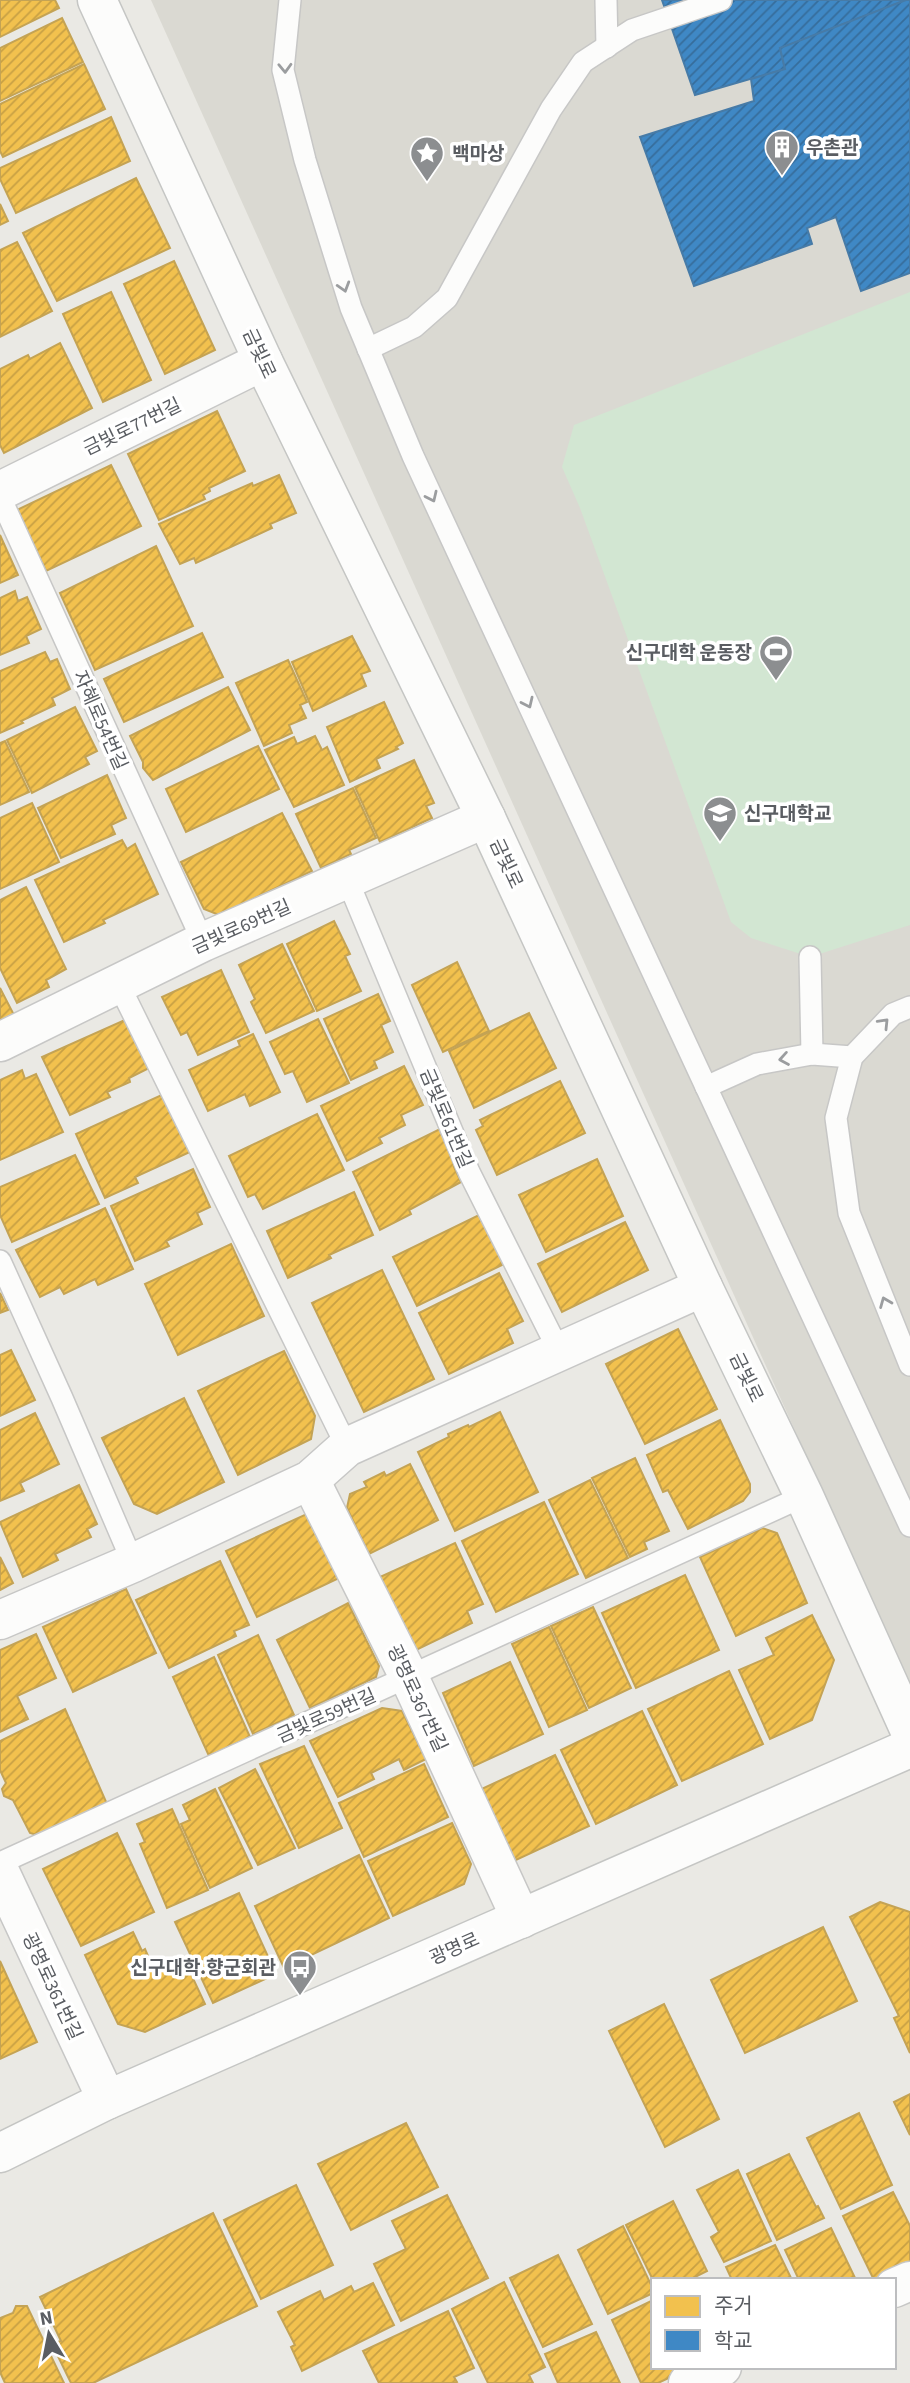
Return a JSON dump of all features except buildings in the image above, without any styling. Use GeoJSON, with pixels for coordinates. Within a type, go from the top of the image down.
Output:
{"type":"FeatureCollection","features":[{"type":"Feature","properties":{"kind":"street","name":"금빛로"},"geometry":{"type":"LineString","coordinates":[[97,0],[263,361],[486,818],[703,1287],[804,1496],[910,1731]]}},
{"type":"Feature","properties":{"kind":"street","name":"금빛로77번길"},"geometry":{"type":"LineString","coordinates":[[0,491],[263,361]]}},
{"type":"Feature","properties":{"kind":"street","name":"금빛로69번길"},"geometry":{"type":"LineString","coordinates":[[0,1042],[202,942],[486,818]]}},
{"type":"Feature","properties":{"kind":"street"},"geometry":{"type":"LineString","coordinates":[[0,1620],[133,1563],[310,1480],[347,1447],[703,1287]]}},
{"type":"Feature","properties":{"kind":"street","name":"광명로367번길"},"geometry":{"type":"LineString","coordinates":[[310,1480],[409,1677],[521,1919]]}},
{"type":"Feature","properties":{"kind":"street","name":"광명로"},"geometry":{"type":"LineString","coordinates":[[0,2153],[107,2100],[910,1748]]}},
{"type":"Feature","properties":{"kind":"street","name":"광명로361번길"},"geometry":{"type":"LineString","coordinates":[[0,1872],[107,2100]]}},
{"type":"Feature","properties":{"kind":"street"},"geometry":{"type":"LineString","coordinates":[[688,2383],[718,2369]]}},
{"type":"Feature","properties":{"kind":"lane"},"geometry":{"type":"LineString","coordinates":[[290,0],[283,70],[305,160],[351,308],[413,456],[910,1525]]}},
{"type":"Feature","properties":{"kind":"lane"},"geometry":{"type":"LineString","coordinates":[[606,0],[607,47]]}},
{"type":"Feature","properties":{"kind":"lane"},"geometry":{"type":"LineString","coordinates":[[368,349],[414,327],[447,298],[551,109],[583,62],[632,30],[721,0]]}},
{"type":"Feature","properties":{"kind":"lane","name":"자혜로54번길"},"geometry":{"type":"LineString","coordinates":[[0,497],[202,942]]}},
{"type":"Feature","properties":{"kind":"lane","name":"금빛로61번길"},"geometry":{"type":"LineString","coordinates":[[347,879],[469,1172],[559,1350]]}},
{"type":"Feature","properties":{"kind":"lane"},"geometry":{"type":"LineString","coordinates":[[810,957],[812,1055]]}},
{"type":"Feature","properties":{"kind":"lane"},"geometry":{"type":"LineString","coordinates":[[119,985],[347,1447]]}},
{"type":"Feature","properties":{"kind":"lane"},"geometry":{"type":"LineString","coordinates":[[910,1007],[893,1014],[852,1057],[836,1118],[849,1213],[910,1365]]}},
{"type":"Feature","properties":{"kind":"lane"},"geometry":{"type":"LineString","coordinates":[[706,1087],[757,1064],[812,1055],[852,1057]]}},
{"type":"Feature","properties":{"kind":"lane"},"geometry":{"type":"LineString","coordinates":[[0,1261],[133,1563]]}},
{"type":"Feature","properties":{"kind":"lane","name":"금빛로59번길"},"geometry":{"type":"LineString","coordinates":[[0,1863],[804,1496]]}},
{"type":"Feature","properties":{"kind":"shaded area","name":"신구대학교"},"geometry":{"type":"Polygon","coordinates":[[[151,0],[910,0],[910,1686],[151,0]]]}},
{"type":"Feature","properties":{"kind":"green space","name":"신구대학 운동장"},"geometry":{"type":"Polygon","coordinates":[[[910,292],[910,925],[810,957],[751,938],[731,922],[580,508],[562,467],[574,425],[910,292]]]}},
{"type":"Feature","properties":{"kind":"place","name":"우촌관"},"geometry":{"type":"Point","coordinates":[782,177]}},
{"type":"Feature","properties":{"kind":"place","name":"백마상"},"geometry":{"type":"Point","coordinates":[427,183]}},
{"type":"Feature","properties":{"kind":"place","name":"신구대학 운동장"},"geometry":{"type":"Point","coordinates":[776,682]}},
{"type":"Feature","properties":{"kind":"place","name":"신구대학교"},"geometry":{"type":"Point","coordinates":[720,843]}},
{"type":"Feature","properties":{"kind":"place","name":"신구대학.향군회관"},"geometry":{"type":"Point","coordinates":[300,1997]}}]}
